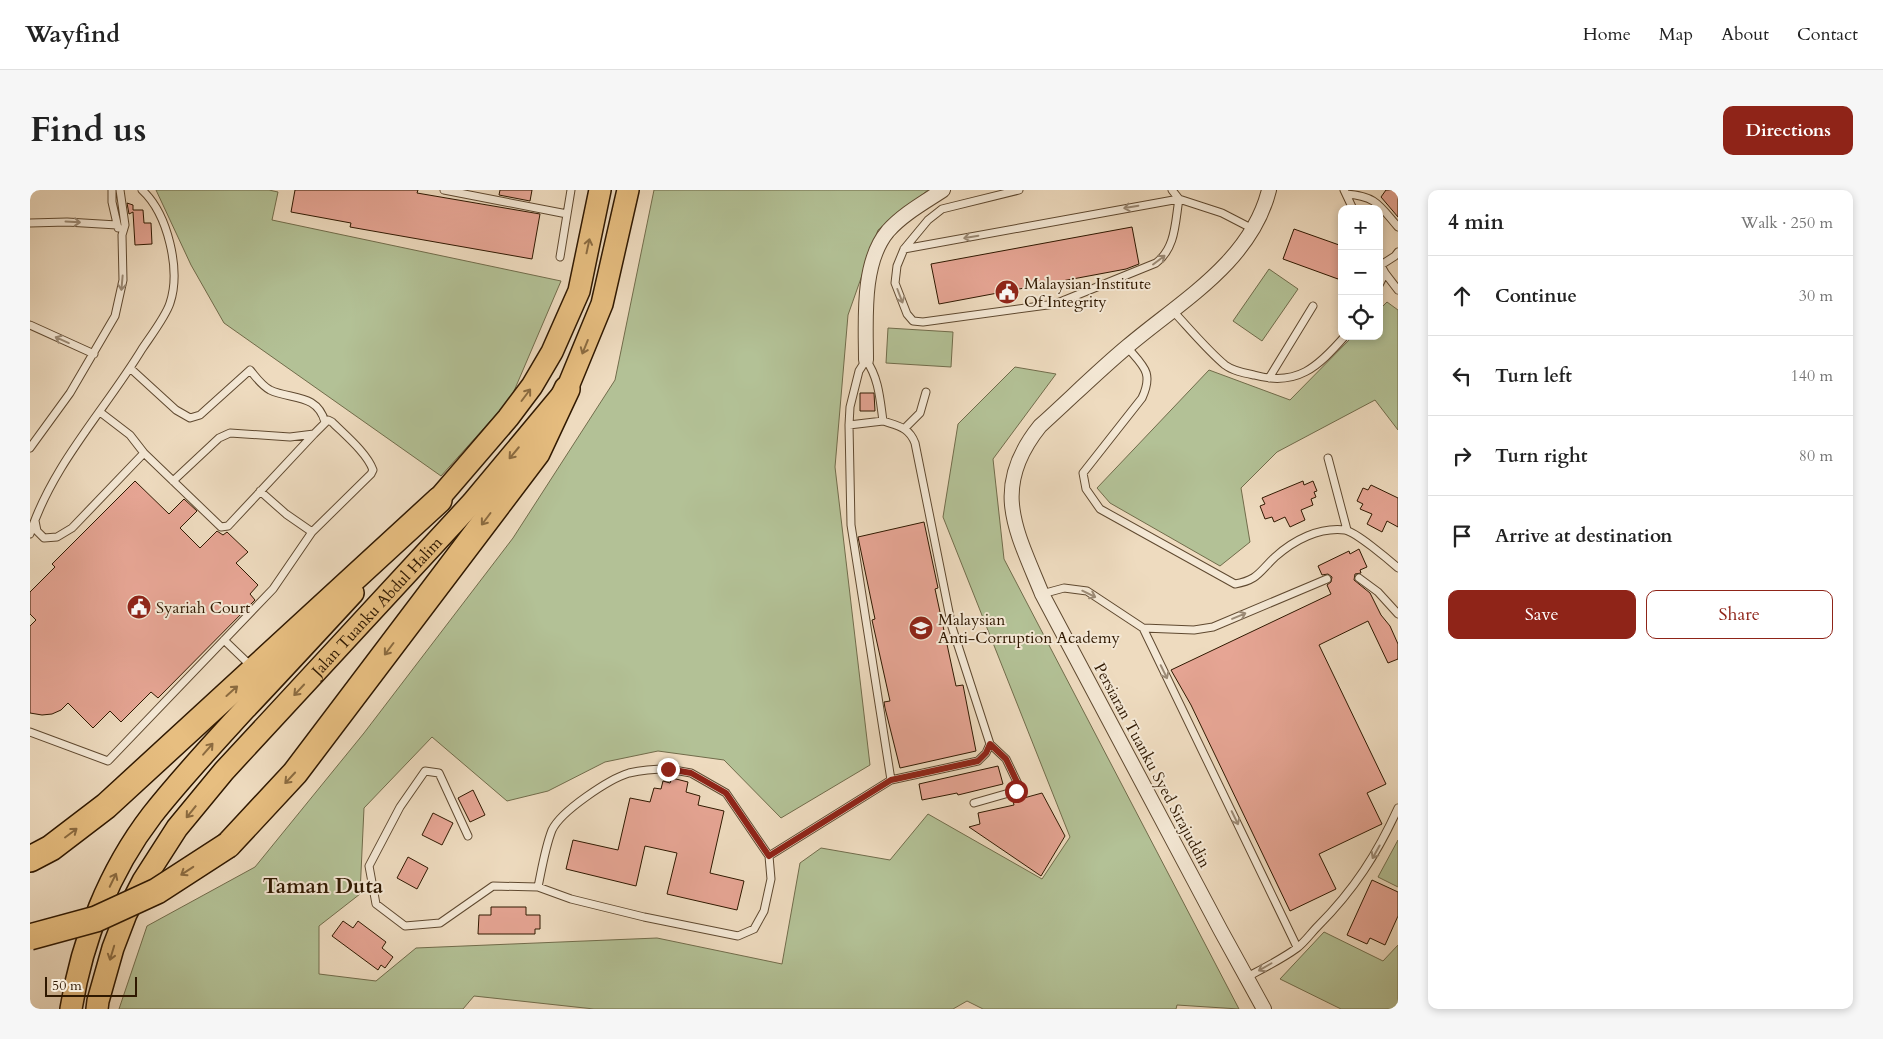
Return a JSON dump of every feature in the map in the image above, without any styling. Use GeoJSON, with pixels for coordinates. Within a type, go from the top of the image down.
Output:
{"type":"FeatureCollection","features":[{"type":"Feature","properties":{"kind":"highway"},"geometry":{"type":"LineString","coordinates":[[30,937],[96,919],[157,892],[228,845],[295,773],[537,453],[568,389]]}},
{"type":"Feature","properties":{"kind":"highway"},"geometry":{"type":"LineString","coordinates":[[30,859],[51,848],[106,806],[438,500]]}},
{"type":"Feature","properties":{"kind":"main road","name":"Jalan Tuanku Abdul Halim"},"geometry":{"type":"LineString","coordinates":[[71,1009],[87,939],[100,906],[114,876],[152,816],[208,748],[438,500],[508,418],[532,386],[552,352],[579,291],[600,190]]}},
{"type":"Feature","properties":{"kind":"main road","name":"Jalan Tuanku Abdul Halim"},"geometry":{"type":"LineString","coordinates":[[97,1009],[113,948],[126,914],[143,881],[177,828],[224,771],[472,503],[568,389],[602,304],[628,190]]}},
{"type":"Feature","properties":{"kind":"street"},"geometry":{"type":"LineString","coordinates":[[866,360],[866,296],[874,256],[888,231],[909,212],[943,190]]}},
{"type":"Feature","properties":{"kind":"street","name":"Persiaran Tuanku Syed Sirajuddin"},"geometry":{"type":"LineString","coordinates":[[1264,1009],[1042,594],[1019,538],[1010,497],[1013,478],[1030,439],[1040,426],[1127,347],[1209,282],[1231,259],[1254,230],[1270,190]]}},
{"type":"Feature","properties":{"kind":"lane"},"geometry":{"type":"LineString","coordinates":[[112,190],[117,225],[122,235]]}},
{"type":"Feature","properties":{"kind":"lane"},"geometry":{"type":"LineString","coordinates":[[30,448],[70,393],[116,316],[123,280],[122,235],[125,225],[120,190]]}},
{"type":"Feature","properties":{"kind":"lane"},"geometry":{"type":"LineString","coordinates":[[30,534],[35,518],[61,468],[130,368],[170,305],[175,277],[172,251],[161,220],[147,195],[142,190]]}},
{"type":"Feature","properties":{"kind":"lane"},"geometry":{"type":"LineString","coordinates":[[444,190],[567,214]]}},
{"type":"Feature","properties":{"kind":"lane"},"geometry":{"type":"LineString","coordinates":[[560,257],[571,190]]}},
{"type":"Feature","properties":{"kind":"lane"},"geometry":{"type":"LineString","coordinates":[[1019,190],[942,209],[928,220],[904,249],[897,266],[896,283],[907,314],[914,321],[924,322],[1055,304],[1156,263],[1165,256],[1171,246],[1179,199],[1172,190]]}},
{"type":"Feature","properties":{"kind":"lane"},"geometry":{"type":"LineString","coordinates":[[1345,192],[1351,205]]}},
{"type":"Feature","properties":{"kind":"lane"},"geometry":{"type":"LineString","coordinates":[[1345,192],[1364,195],[1376,201],[1398,227]]}},
{"type":"Feature","properties":{"kind":"lane"},"geometry":{"type":"LineString","coordinates":[[904,249],[1179,199],[1222,213],[1254,230]]}},
{"type":"Feature","properties":{"kind":"lane"},"geometry":{"type":"LineString","coordinates":[[30,223],[67,222],[117,225]]}},
{"type":"Feature","properties":{"kind":"lane"},"geometry":{"type":"LineString","coordinates":[[1383,262],[1395,256],[1398,252]]}},
{"type":"Feature","properties":{"kind":"lane"},"geometry":{"type":"LineString","coordinates":[[1383,270],[1397,285]]}},
{"type":"Feature","properties":{"kind":"lane"},"geometry":{"type":"LineString","coordinates":[[1269,378],[1313,306]]}},
{"type":"Feature","properties":{"kind":"lane"},"geometry":{"type":"LineString","coordinates":[[1172,310],[1226,366],[1238,371],[1269,378],[1297,377],[1330,354],[1342,340]]}},
{"type":"Feature","properties":{"kind":"lane"},"geometry":{"type":"LineString","coordinates":[[30,325],[94,354]]}},
{"type":"Feature","properties":{"kind":"lane"},"geometry":{"type":"LineString","coordinates":[[1127,347],[1147,371],[1148,386],[1142,398],[1083,473],[1086,489],[1100,509],[1235,584],[1250,582],[1294,542],[1318,532],[1347,530],[1398,568]]}},
{"type":"Feature","properties":{"kind":"lane"},"geometry":{"type":"LineString","coordinates":[[883,422],[878,386],[873,370],[866,360],[859,371],[850,407],[851,525],[891,780]]}},
{"type":"Feature","properties":{"kind":"lane"},"geometry":{"type":"LineString","coordinates":[[130,368],[176,410],[190,418],[200,415],[250,370],[262,384],[271,390],[306,399],[322,411],[325,422]]}},
{"type":"Feature","properties":{"kind":"lane"},"geometry":{"type":"LineString","coordinates":[[905,428],[920,413],[926,392]]}},
{"type":"Feature","properties":{"kind":"lane"},"geometry":{"type":"LineString","coordinates":[[30,732],[108,761],[273,589],[312,532],[373,470],[353,443],[328,420],[228,526],[221,527],[144,453],[130,435],[100,412]]}},
{"type":"Feature","properties":{"kind":"lane"},"geometry":{"type":"LineString","coordinates":[[849,425],[883,422],[905,428],[911,434],[915,443],[952,627],[990,744],[1006,759],[1018,784],[1016,791],[974,803]]}},
{"type":"Feature","properties":{"kind":"lane"},"geometry":{"type":"LineString","coordinates":[[173,481],[224,435],[230,433],[290,437],[314,434]]}},
{"type":"Feature","properties":{"kind":"lane"},"geometry":{"type":"LineString","coordinates":[[35,518],[37,531],[44,538],[57,537],[72,528],[144,453]]}},
{"type":"Feature","properties":{"kind":"lane"},"geometry":{"type":"LineString","coordinates":[[1328,458],[1347,530]]}},
{"type":"Feature","properties":{"kind":"lane"},"geometry":{"type":"LineString","coordinates":[[260,491],[286,514],[312,532]]}},
{"type":"Feature","properties":{"kind":"lane"},"geometry":{"type":"LineString","coordinates":[[1143,628],[1194,630],[1214,627],[1327,578]]}},
{"type":"Feature","properties":{"kind":"lane"},"geometry":{"type":"LineString","coordinates":[[1359,578],[1378,592],[1398,614]]}},
{"type":"Feature","properties":{"kind":"lane"},"geometry":{"type":"LineString","coordinates":[[1042,594],[1064,588],[1087,590],[1143,628],[1297,947]]}},
{"type":"Feature","properties":{"kind":"lane"},"geometry":{"type":"LineString","coordinates":[[224,640],[255,670]]}},
{"type":"Feature","properties":{"kind":"lane"},"geometry":{"type":"LineString","coordinates":[[769,856],[891,780],[978,761],[986,753],[990,744]]}},
{"type":"Feature","properties":{"kind":"lane"},"geometry":{"type":"LineString","coordinates":[[468,836],[439,773],[425,771],[400,807],[369,866],[376,904],[405,926],[440,923],[493,886],[538,887],[598,906],[738,936],[754,929],[764,911],[771,879],[769,856],[726,793],[691,773],[668,769],[644,770],[627,774],[592,793],[568,810],[553,829],[538,887]]}},
{"type":"Feature","properties":{"kind":"lane"},"geometry":{"type":"LineString","coordinates":[[1247,977],[1297,947],[1335,909],[1354,886],[1376,853],[1398,808]]}},
{"type":"Feature","properties":{"kind":"green space"},"geometry":{"type":"Polygon","coordinates":[[[156,190],[269,190],[278,192],[272,220],[561,281],[511,398],[441,476],[224,323],[191,265],[156,190]]]}},
{"type":"Feature","properties":{"kind":"green space"},"geometry":{"type":"Polygon","coordinates":[[[654,190],[928,190],[878,230],[848,315],[835,467],[870,765],[781,818],[724,760],[658,751],[605,762],[548,791],[507,801],[432,737],[364,808],[360,894],[319,926],[319,974],[376,981],[416,948],[657,938],[782,964],[800,863],[821,848],[890,860],[928,814],[1042,879],[1070,837],[943,517],[958,424],[1015,367],[1056,374],[993,459],[1004,559],[1239,1009],[1177,1005],[1176,1009],[983,1009],[967,1001],[953,1009],[594,1009],[474,996],[463,1009],[119,1009],[147,926],[255,867],[364,733],[513,538],[615,380],[654,190]]]}},
{"type":"Feature","properties":{"kind":"green space"},"geometry":{"type":"Polygon","coordinates":[[[1269,269],[1298,289],[1262,341],[1233,321],[1269,269]]]}},
{"type":"Feature","properties":{"kind":"green space"},"geometry":{"type":"Polygon","coordinates":[[[1387,302],[1398,310],[1398,430],[1375,400],[1277,452],[1241,488],[1250,542],[1220,566],[1110,503],[1097,488],[1209,370],[1290,400],[1349,340],[1383,340],[1383,306],[1387,302]]]}},
{"type":"Feature","properties":{"kind":"green space"},"geometry":{"type":"Polygon","coordinates":[[[888,328],[953,332],[951,367],[886,363],[888,328]]]}},
{"type":"Feature","properties":{"kind":"green space"},"geometry":{"type":"Polygon","coordinates":[[[1398,840],[1398,887],[1378,877],[1398,840]]]}},
{"type":"Feature","properties":{"kind":"green space"},"geometry":{"type":"Polygon","coordinates":[[[1324,932],[1383,961],[1398,945],[1398,1009],[1341,1009],[1280,979],[1324,932]]]}},
{"type":"Feature","properties":{"kind":"building"},"geometry":{"type":"Polygon","coordinates":[[[295,190],[418,190],[417,193],[540,214],[532,259],[350,227],[351,223],[291,212],[295,190]]]}},
{"type":"Feature","properties":{"kind":"building"},"geometry":{"type":"Polygon","coordinates":[[[500,190],[532,190],[530,201],[499,195],[500,190]]]}},
{"type":"Feature","properties":{"kind":"building"},"geometry":{"type":"Polygon","coordinates":[[[1386,190],[1398,190],[1398,217],[1381,197],[1386,190]]]}},
{"type":"Feature","properties":{"kind":"building"},"geometry":{"type":"Polygon","coordinates":[[[127,203],[133,205],[133,210],[143,210],[144,223],[151,223],[152,244],[135,245],[133,212],[129,214],[127,203]]]}},
{"type":"Feature","properties":{"kind":"building"},"geometry":{"type":"Polygon","coordinates":[[[1132,227],[1139,264],[1126,269],[939,304],[931,264],[1132,227]]]}},
{"type":"Feature","properties":{"kind":"building"},"geometry":{"type":"Polygon","coordinates":[[[1294,229],[1338,245],[1338,279],[1283,259],[1294,229]]]}},
{"type":"Feature","properties":{"kind":"building"},"geometry":{"type":"Polygon","coordinates":[[[860,393],[874,393],[875,411],[860,411],[860,393]]]}},
{"type":"Feature","properties":{"kind":"building","name":"Syariah Court"},"geometry":{"type":"Polygon","coordinates":[[[135,481],[169,514],[184,499],[197,511],[180,528],[200,548],[217,531],[223,535],[227,532],[248,552],[236,563],[258,585],[250,594],[255,600],[158,698],[151,692],[121,722],[110,711],[93,728],[68,703],[61,710],[52,714],[30,713],[30,626],[36,620],[30,614],[30,592],[55,567],[52,564],[135,481]]]}},
{"type":"Feature","properties":{"kind":"building"},"geometry":{"type":"Polygon","coordinates":[[[1303,481],[1304,485],[1313,481],[1317,491],[1314,492],[1316,497],[1311,499],[1313,505],[1301,510],[1305,520],[1290,527],[1285,517],[1274,522],[1272,517],[1265,519],[1260,506],[1265,504],[1262,498],[1303,481]]]}},
{"type":"Feature","properties":{"kind":"building"},"geometry":{"type":"Polygon","coordinates":[[[1371,485],[1398,498],[1398,527],[1387,521],[1382,532],[1367,524],[1372,514],[1360,509],[1363,504],[1357,501],[1363,488],[1368,490],[1371,485]]]}},
{"type":"Feature","properties":{"kind":"building"},"geometry":{"type":"Polygon","coordinates":[[[924,522],[938,588],[935,589],[956,686],[963,685],[976,751],[900,768],[885,708],[884,702],[890,701],[872,620],[875,619],[858,537],[924,522]]]}},
{"type":"Feature","properties":{"kind":"building"},"geometry":{"type":"Polygon","coordinates":[[[1359,549],[1367,567],[1360,570],[1361,573],[1355,574],[1354,580],[1370,593],[1381,615],[1390,626],[1398,644],[1398,659],[1388,663],[1368,621],[1319,645],[1386,784],[1367,793],[1382,824],[1319,854],[1336,889],[1290,911],[1191,705],[1171,670],[1331,594],[1327,585],[1331,582],[1332,577],[1328,574],[1322,575],[1318,566],[1349,551],[1350,554],[1359,549]]]}},
{"type":"Feature","properties":{"kind":"building"},"geometry":{"type":"Polygon","coordinates":[[[998,766],[1003,784],[958,795],[957,793],[922,800],[919,784],[998,766]]]}},
{"type":"Feature","properties":{"kind":"building"},"geometry":{"type":"Polygon","coordinates":[[[672,778],[688,782],[686,792],[700,796],[698,805],[724,811],[710,873],[744,881],[737,910],[667,894],[677,853],[645,846],[636,886],[566,869],[573,840],[618,850],[630,798],[650,802],[654,788],[661,789],[663,781],[670,783],[672,778]]]}},
{"type":"Feature","properties":{"kind":"building"},"geometry":{"type":"Polygon","coordinates":[[[473,790],[485,815],[470,822],[458,798],[473,790]]]}},
{"type":"Feature","properties":{"kind":"building"},"geometry":{"type":"Polygon","coordinates":[[[1042,793],[1065,836],[1041,876],[969,827],[980,824],[978,813],[1014,805],[1013,801],[1042,793]]]}},
{"type":"Feature","properties":{"kind":"building"},"geometry":{"type":"Polygon","coordinates":[[[433,813],[453,823],[442,845],[422,835],[433,813]]]}},
{"type":"Feature","properties":{"kind":"building"},"geometry":{"type":"Polygon","coordinates":[[[408,857],[428,868],[417,889],[397,878],[408,857]]]}},
{"type":"Feature","properties":{"kind":"building"},"geometry":{"type":"Polygon","coordinates":[[[1372,880],[1398,892],[1398,916],[1385,945],[1370,938],[1367,944],[1347,935],[1372,880]]]}},
{"type":"Feature","properties":{"kind":"building"},"geometry":{"type":"Polygon","coordinates":[[[491,907],[526,907],[526,915],[540,915],[540,929],[535,929],[535,934],[478,934],[479,915],[491,915],[491,907]]]}},
{"type":"Feature","properties":{"kind":"building"},"geometry":{"type":"Polygon","coordinates":[[[343,921],[353,928],[358,921],[386,942],[382,948],[393,957],[385,968],[381,965],[378,970],[332,936],[343,921]]]}},
{"type":"Feature","properties":{"kind":"place","name":"Malaysian Institute Of Integrity"},"geometry":{"type":"Point","coordinates":[1007,292]}},
{"type":"Feature","properties":{"kind":"place","name":"Syariah Court"},"geometry":{"type":"Point","coordinates":[139,607]}},
{"type":"Feature","properties":{"kind":"place","name":"Malaysian Anti-Corruption Academy"},"geometry":{"type":"Point","coordinates":[921,628]}},
{"type":"Feature","properties":{"kind":"district","name":"Taman Duta"},"geometry":{"type":"Point","coordinates":[323,886]}},
{"type":"Feature","properties":{"kind":"route"},"geometry":{"type":"LineString","coordinates":[[668,769],[691,773],[726,793],[769,856],[891,780],[978,761],[986,753],[990,744],[1006,759],[1018,784],[1016,791]]}}]}
